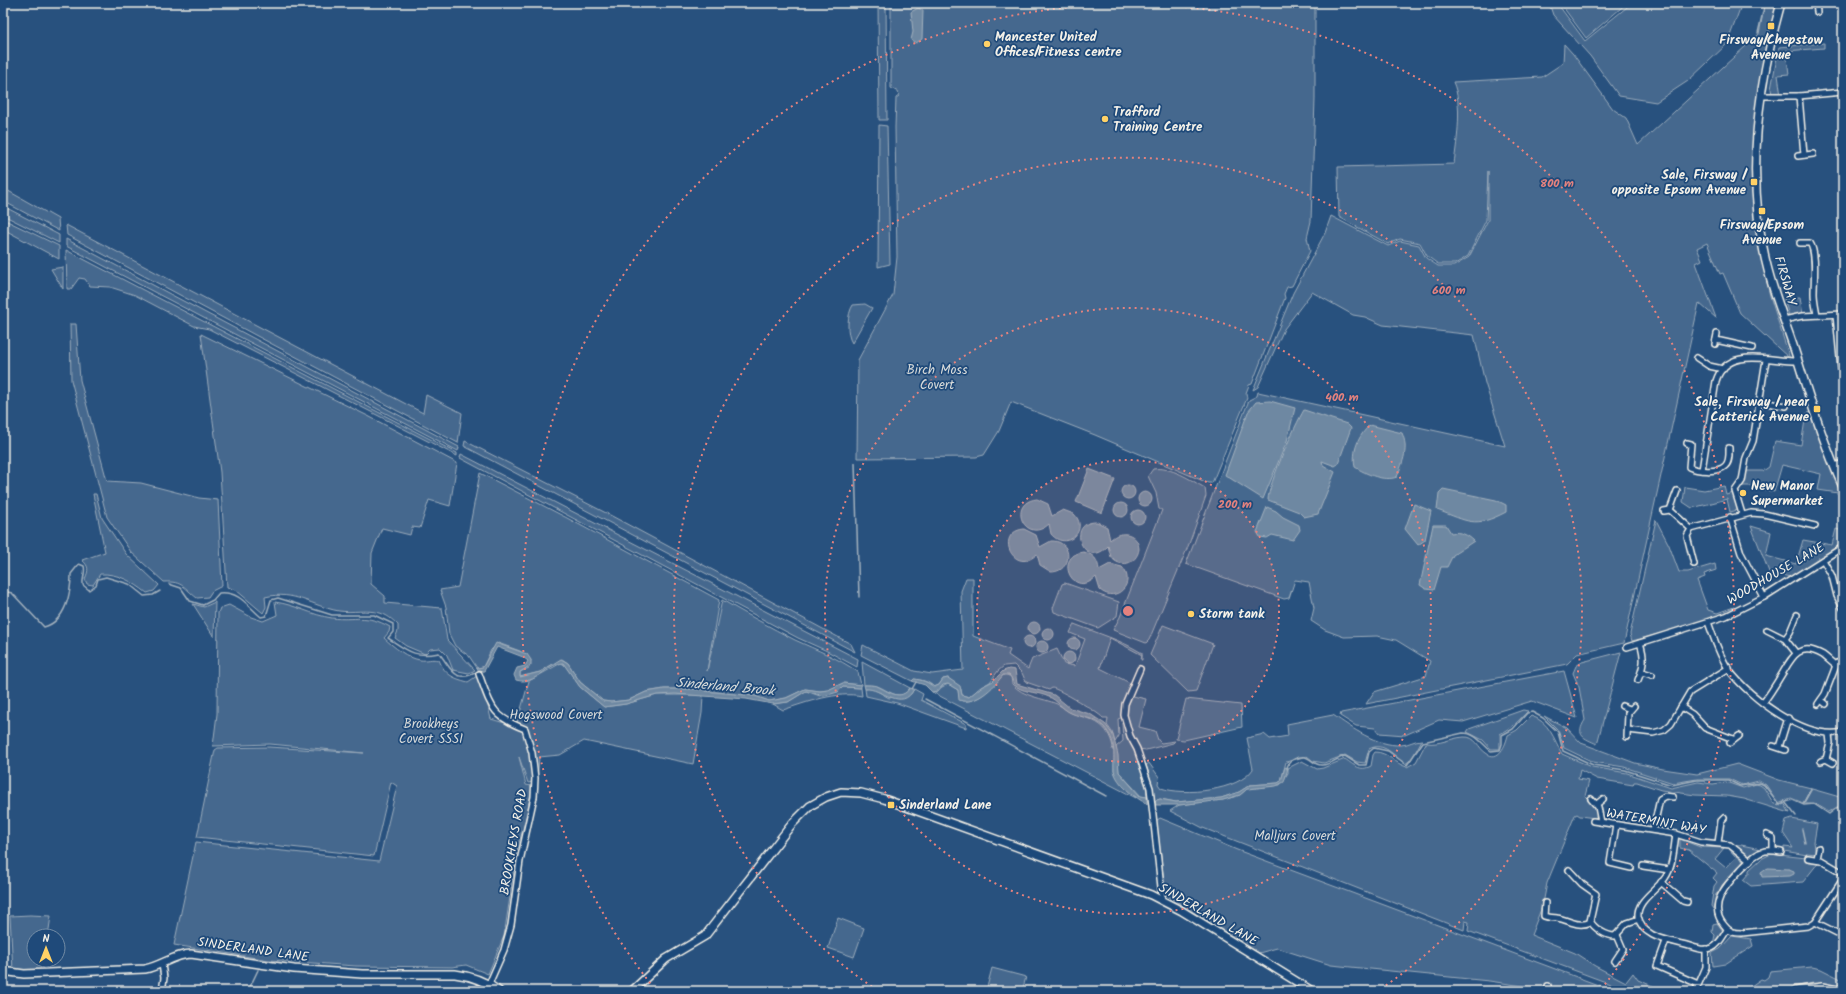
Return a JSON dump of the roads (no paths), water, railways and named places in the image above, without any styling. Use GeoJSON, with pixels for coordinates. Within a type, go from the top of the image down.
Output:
{"type":"FeatureCollection","features":[{"type":"Feature","properties":{"kind":"street","name":"FIRSWAY"},"geometry":{"type":"LineString","coordinates":[[1780,3],[1772,34],[1762,96],[1757,149],[1757,200],[1763,250],[1807,392],[1843,487]]}},
{"type":"Feature","properties":{"kind":"street"},"geometry":{"type":"LineString","coordinates":[[1816,3],[1817,12]]}},
{"type":"Feature","properties":{"kind":"street"},"geometry":{"type":"LineString","coordinates":[[1762,96],[1799,96],[1843,92]]}},
{"type":"Feature","properties":{"kind":"street"},"geometry":{"type":"LineString","coordinates":[[1799,96],[1801,155],[1813,154]]}},
{"type":"Feature","properties":{"kind":"street"},"geometry":{"type":"LineString","coordinates":[[1800,243],[1810,243],[1812,246],[1814,295],[1817,316]]}},
{"type":"Feature","properties":{"kind":"street"},"geometry":{"type":"LineString","coordinates":[[1784,320],[1843,314]]}},
{"type":"Feature","properties":{"kind":"street"},"geometry":{"type":"LineString","coordinates":[[1836,315],[1842,380]]}},
{"type":"Feature","properties":{"kind":"street"},"geometry":{"type":"LineString","coordinates":[[1716,339],[1749,347],[1744,357]]}},
{"type":"Feature","properties":{"kind":"street"},"geometry":{"type":"LineString","coordinates":[[1702,470],[1716,381],[1722,369],[1732,361],[1744,357],[1766,360],[1798,361]]}},
{"type":"Feature","properties":{"kind":"street"},"geometry":{"type":"LineString","coordinates":[[1697,358],[1709,366],[1722,369]]}},
{"type":"Feature","properties":{"kind":"street"},"geometry":{"type":"LineString","coordinates":[[1742,514],[1735,491],[1742,481],[1746,458],[1753,441],[1766,360]]}},
{"type":"Feature","properties":{"kind":"street"},"geometry":{"type":"LineString","coordinates":[[1760,402],[1784,405]]}},
{"type":"Feature","properties":{"kind":"street"},"geometry":{"type":"LineString","coordinates":[[1687,443],[1691,444],[1689,467],[1702,470],[1716,470],[1725,466],[1728,462],[1729,448]]}},
{"type":"Feature","properties":{"kind":"street"},"geometry":{"type":"LineString","coordinates":[[1834,466],[1843,463]]}},
{"type":"Feature","properties":{"kind":"street"},"geometry":{"type":"LineString","coordinates":[[1670,510],[1677,491]]}},
{"type":"Feature","properties":{"kind":"street"},"geometry":{"type":"LineString","coordinates":[[1664,511],[1670,510]]}},
{"type":"Feature","properties":{"kind":"street"},"geometry":{"type":"LineString","coordinates":[[1670,510],[1691,529]]}},
{"type":"Feature","properties":{"kind":"street"},"geometry":{"type":"LineString","coordinates":[[1694,564],[1687,536],[1691,529],[1742,514],[1764,514],[1815,526]]}},
{"type":"Feature","properties":{"kind":"street"},"geometry":{"type":"LineString","coordinates":[[1730,517],[1741,552],[1764,596]]}},
{"type":"Feature","properties":{"kind":"street","name":"WOODHOUSE LANE"},"geometry":{"type":"LineString","coordinates":[[1627,647],[1726,616],[1764,596],[1843,547]]}},
{"type":"Feature","properties":{"kind":"street"},"geometry":{"type":"LineString","coordinates":[[1823,560],[1832,576],[1837,596],[1843,608]]}},
{"type":"Feature","properties":{"kind":"street"},"geometry":{"type":"LineString","coordinates":[[1785,639],[1790,632],[1797,615]]}},
{"type":"Feature","properties":{"kind":"street"},"geometry":{"type":"LineString","coordinates":[[1708,622],[1718,649],[1729,668],[1744,688],[1763,703],[1808,728],[1829,734],[1843,732]]}},
{"type":"Feature","properties":{"kind":"street"},"geometry":{"type":"LineString","coordinates":[[1763,636],[1768,629],[1785,639],[1796,653]]}},
{"type":"Feature","properties":{"kind":"street"},"geometry":{"type":"LineString","coordinates":[[1638,680],[1642,672],[1644,656],[1640,643]]}},
{"type":"Feature","properties":{"kind":"street"},"geometry":{"type":"LineString","coordinates":[[1763,703],[1784,672],[1790,659],[1796,653],[1808,651],[1816,652],[1836,664],[1820,702],[1826,704]]}},
{"type":"Feature","properties":{"kind":"street"},"geometry":{"type":"LineString","coordinates":[[1628,730],[1653,733],[1661,732],[1671,724],[1694,688],[1729,668]]}},
{"type":"Feature","properties":{"kind":"street"},"geometry":{"type":"LineString","coordinates":[[1140,669],[1125,704],[1124,715],[1128,731],[1137,749],[1151,793],[1162,896],[1160,899]]}},
{"type":"Feature","properties":{"kind":"street"},"geometry":{"type":"LineString","coordinates":[[1642,672],[1652,675]]}},
{"type":"Feature","properties":{"kind":"street","name":"BROOKHEYS ROAD"},"geometry":{"type":"LineString","coordinates":[[479,674],[491,708],[496,714],[525,729],[532,753],[535,778],[534,797],[520,861],[511,926],[504,950],[489,984]]}},
{"type":"Feature","properties":{"kind":"street"},"geometry":{"type":"LineString","coordinates":[[1622,706],[1632,708],[1628,716],[1628,730],[1626,737]]}},
{"type":"Feature","properties":{"kind":"street"},"geometry":{"type":"LineString","coordinates":[[1681,707],[1692,714],[1705,728],[1732,741],[1739,736]]}},
{"type":"Feature","properties":{"kind":"street"},"geometry":{"type":"LineString","coordinates":[[1773,746],[1782,748],[1788,718]]}},
{"type":"Feature","properties":{"kind":"street"},"geometry":{"type":"LineString","coordinates":[[1826,759],[1830,743],[1829,734]]}},
{"type":"Feature","properties":{"kind":"street"},"geometry":{"type":"LineString","coordinates":[[1821,761],[1826,759]]}},
{"type":"Feature","properties":{"kind":"street"},"geometry":{"type":"LineString","coordinates":[[1826,759],[1833,763]]}},
{"type":"Feature","properties":{"kind":"street","name":"SINDERLAND LANE"},"geometry":{"type":"LineString","coordinates":[[632,991],[666,959],[705,936],[801,814],[818,801],[841,792],[861,794],[884,799],[1160,899],[1312,991]]}},
{"type":"Feature","properties":{"kind":"street"},"geometry":{"type":"LineString","coordinates":[[1653,830],[1660,799],[1665,796],[1673,797]]}},
{"type":"Feature","properties":{"kind":"street"},"geometry":{"type":"LineString","coordinates":[[1591,799],[1597,804],[1601,822]]}},
{"type":"Feature","properties":{"kind":"street"},"geometry":{"type":"LineString","coordinates":[[1597,804],[1603,799]]}},
{"type":"Feature","properties":{"kind":"street"},"geometry":{"type":"LineString","coordinates":[[1717,843],[1721,821],[1724,818]]}},
{"type":"Feature","properties":{"kind":"street","name":"WATERMINT WAY"},"geometry":{"type":"LineString","coordinates":[[1593,821],[1676,834],[1701,842],[1731,845],[1750,861]]}},
{"type":"Feature","properties":{"kind":"street"},"geometry":{"type":"LineString","coordinates":[[1616,825],[1610,862],[1631,868]]}},
{"type":"Feature","properties":{"kind":"street"},"geometry":{"type":"LineString","coordinates":[[1676,834],[1669,870],[1662,882],[1642,904],[1638,913],[1639,919],[1647,932],[1666,941],[1686,945],[1700,950],[1715,946],[1727,930]]}},
{"type":"Feature","properties":{"kind":"street"},"geometry":{"type":"LineString","coordinates":[[1767,835],[1773,838],[1772,850]]}},
{"type":"Feature","properties":{"kind":"street"},"geometry":{"type":"LineString","coordinates":[[1817,859],[1820,848]]}},
{"type":"Feature","properties":{"kind":"street"},"geometry":{"type":"LineString","coordinates":[[1781,852],[1772,850],[1759,853],[1729,882],[1720,897],[1718,915],[1727,930],[1734,933],[1742,933],[1803,927],[1815,922],[1843,879]]}},
{"type":"Feature","properties":{"kind":"street"},"geometry":{"type":"LineString","coordinates":[[1808,858],[1817,859],[1843,873]]}},
{"type":"Feature","properties":{"kind":"street"},"geometry":{"type":"LineString","coordinates":[[1643,866],[1669,870]]}},
{"type":"Feature","properties":{"kind":"street"},"geometry":{"type":"LineString","coordinates":[[1569,870],[1582,884],[1596,894],[1590,916],[1593,926],[1611,936],[1618,935],[1627,923],[1639,919]]}},
{"type":"Feature","properties":{"kind":"street"},"geometry":{"type":"LineString","coordinates":[[1662,882],[1683,901],[1687,902]]}},
{"type":"Feature","properties":{"kind":"street"},"geometry":{"type":"LineString","coordinates":[[1545,903],[1544,916],[1557,918],[1575,925],[1591,922]]}},
{"type":"Feature","properties":{"kind":"street"},"geometry":{"type":"LineString","coordinates":[[1815,922],[1843,936]]}},
{"type":"Feature","properties":{"kind":"street"},"geometry":{"type":"LineString","coordinates":[[1615,961],[1623,949],[1618,935]]}},
{"type":"Feature","properties":{"kind":"street"},"geometry":{"type":"LineString","coordinates":[[1666,941],[1657,966],[1698,984]]}},
{"type":"Feature","properties":{"kind":"street"},"geometry":{"type":"LineString","coordinates":[[1696,990],[1706,967],[1706,949]]}},
{"type":"Feature","properties":{"kind":"street","name":"SINDERLAND LANE"},"geometry":{"type":"LineString","coordinates":[[3,971],[24,974],[145,969],[162,964],[182,955],[196,954],[294,969],[362,974],[455,974],[470,976],[489,984],[499,991]]}},
{"type":"Feature","properties":{"kind":"street"},"geometry":{"type":"LineString","coordinates":[[162,964],[164,978],[162,991]]}},
{"type":"Feature","properties":{"kind":"street"},"geometry":{"type":"LineString","coordinates":[[1795,991],[1822,987],[1842,991]]}},
{"type":"Feature","properties":{"kind":"waterway"},"geometry":{"type":"LineString","coordinates":[[1758,33],[1765,3]]}},
{"type":"Feature","properties":{"kind":"waterway"},"geometry":{"type":"LineString","coordinates":[[855,463],[859,597]]}},
{"type":"Feature","properties":{"kind":"waterway","name":"Sinderland Brook"},"geometry":{"type":"LineString","coordinates":[[3,591],[12,593],[44,627],[58,619],[62,613],[68,598],[71,574],[79,564],[84,566],[85,571],[83,585],[89,590],[96,585],[98,579],[106,577],[129,584],[144,596],[153,595],[160,591]]}},
{"type":"Feature","properties":{"kind":"waterway","name":"Sinderland Brook"},"geometry":{"type":"LineString","coordinates":[[169,584],[181,588],[190,601],[203,605],[213,600],[219,593],[232,594],[242,600],[261,617],[266,616],[271,600],[278,598],[332,615],[374,615],[393,624],[393,632],[388,638],[406,650],[423,655],[439,653],[454,673],[459,676],[471,675],[479,671]]}},
{"type":"Feature","properties":{"kind":"waterway","name":"Sinderland Brook"},"geometry":{"type":"LineString","coordinates":[[912,689],[916,682]]}},
{"type":"Feature","properties":{"kind":"waterway"},"geometry":{"type":"LineString","coordinates":[[925,699],[1106,796]]}},
{"type":"Feature","properties":{"kind":"waterway","name":"Sinderland Brook"},"geometry":{"type":"LineString","coordinates":[[1287,769],[1287,766],[1291,761],[1302,757],[1322,765],[1328,764],[1345,756],[1359,765],[1366,765],[1369,752],[1374,748],[1388,751],[1407,765],[1423,742],[1463,733],[1472,735],[1491,751],[1500,750],[1502,735],[1513,729],[1527,713],[1532,712],[1543,718],[1558,732],[1563,751],[1593,765],[1625,770],[1672,785],[1697,780],[1728,780],[1740,786],[1760,783],[1764,785],[1779,804],[1793,800],[1804,805],[1814,804],[1829,814],[1838,807],[1843,811]]}},
{"type":"Feature","properties":{"kind":"waterway"},"geometry":{"type":"LineString","coordinates":[[1803,804],[1811,789]]}},
{"type":"Feature","properties":{"kind":"waterway"},"geometry":{"type":"LineString","coordinates":[[1785,802],[1796,816]]}},
{"type":"Feature","properties":{"kind":"waterway"},"geometry":{"type":"LineString","coordinates":[[1802,829],[1805,843]]}},
{"type":"Feature","properties":{"kind":"waterway"},"geometry":{"type":"LineString","coordinates":[[248,991],[258,970]]}},
{"type":"Feature","properties":{"kind":"place","name":"Firsway/Chepstow Avenue"},"geometry":{"type":"Point","coordinates":[1771,26]}},
{"type":"Feature","properties":{"kind":"place","name":"Mancester United Offices/Fitness centre"},"geometry":{"type":"Point","coordinates":[987,44]}},
{"type":"Feature","properties":{"kind":"place","name":"Trafford Training Centre"},"geometry":{"type":"Point","coordinates":[1105,119]}},
{"type":"Feature","properties":{"kind":"place","name":"Sale, Firsway / opposite Epsom Avenue"},"geometry":{"type":"Point","coordinates":[1754,182]}},
{"type":"Feature","properties":{"kind":"place","name":"Firsway/Epsom Avenue"},"geometry":{"type":"Point","coordinates":[1762,211]}},
{"type":"Feature","properties":{"kind":"place","name":"Sale, Firsway / near Catterick Avenue"},"geometry":{"type":"Point","coordinates":[1817,409]}},
{"type":"Feature","properties":{"kind":"place","name":"New Manor Supermarket"},"geometry":{"type":"Point","coordinates":[1743,493]}},
{"type":"Feature","properties":{"kind":"place","name":"Storm tank"},"geometry":{"type":"Point","coordinates":[1191,614]}},
{"type":"Feature","properties":{"kind":"place","name":"Sinderland Lane"},"geometry":{"type":"Point","coordinates":[891,805]}},
{"type":"Feature","properties":{"kind":"park label","name":"Birch Moss Covert"},"geometry":{"type":"Point","coordinates":[937,378]}},
{"type":"Feature","properties":{"kind":"park label","name":"Hogswood Covert"},"geometry":{"type":"Point","coordinates":[556,715]}},
{"type":"Feature","properties":{"kind":"park label","name":"Brookheys Covert SSSI"},"geometry":{"type":"Point","coordinates":[431,732]}},
{"type":"Feature","properties":{"kind":"park label","name":"Malljurs Covert"},"geometry":{"type":"Point","coordinates":[1295,836]}}]}
